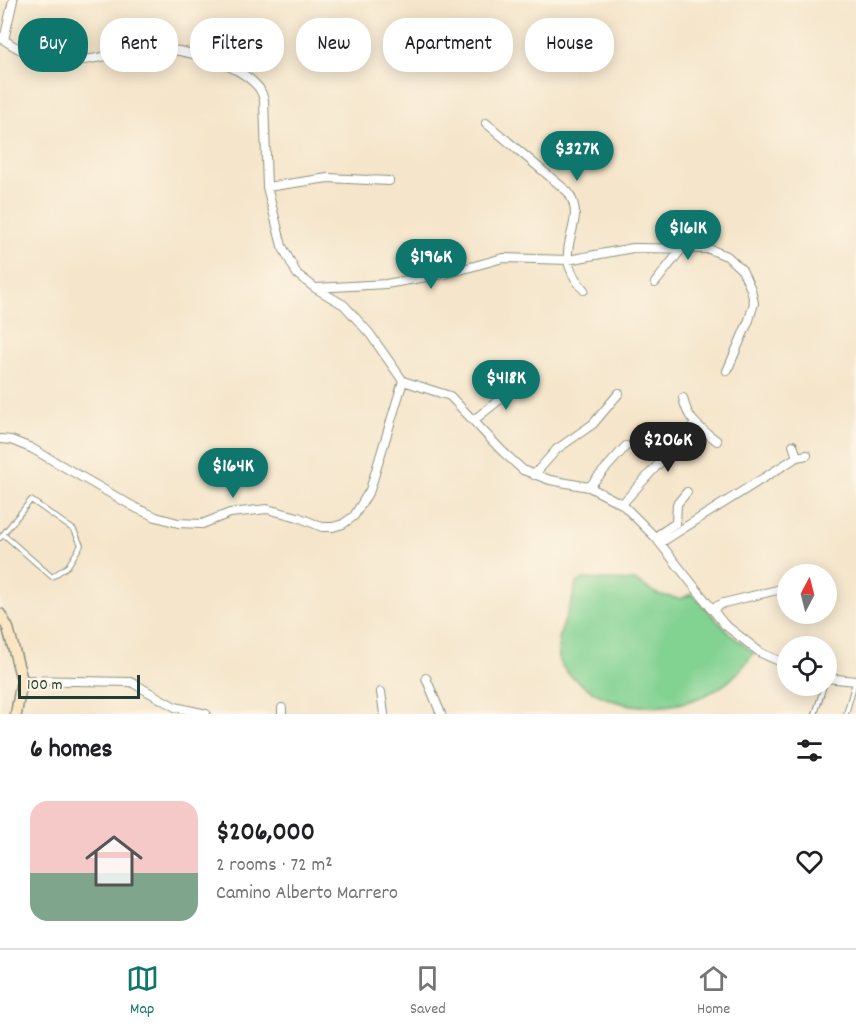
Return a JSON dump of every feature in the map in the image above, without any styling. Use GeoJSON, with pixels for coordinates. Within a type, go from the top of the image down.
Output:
{"type":"FeatureCollection","features":[{"type":"Feature","properties":{"kind":"street"},"geometry":{"type":"LineString","coordinates":[[13,0],[2,39],[26,52],[55,60],[70,61],[137,50],[164,49],[204,58],[238,71],[260,88],[264,100],[267,188],[282,246],[297,274],[344,305],[370,333],[403,381],[450,396],[523,470],[534,475],[589,487],[622,504],[658,540],[724,624],[750,646],[777,660]]}},
{"type":"Feature","properties":{"kind":"street"},"geometry":{"type":"LineString","coordinates":[[486,123],[568,192],[573,199],[575,218],[568,260],[573,276],[584,290]]}},
{"type":"Feature","properties":{"kind":"street"},"geometry":{"type":"LineString","coordinates":[[267,188],[328,178],[388,181]]}},
{"type":"Feature","properties":{"kind":"street"},"geometry":{"type":"LineString","coordinates":[[655,283],[683,247]]}},
{"type":"Feature","properties":{"kind":"street"},"geometry":{"type":"LineString","coordinates":[[315,288],[386,284],[449,273],[503,258],[568,260],[633,248],[709,249],[727,256],[742,270],[754,303],[753,311],[727,371]]}},
{"type":"Feature","properties":{"kind":"street"},"geometry":{"type":"LineString","coordinates":[[0,439],[11,440],[31,448],[136,508],[178,523],[202,524],[230,513],[267,509],[298,517],[322,527],[333,527],[343,524],[354,516],[370,490],[403,381]]}},
{"type":"Feature","properties":{"kind":"street"},"geometry":{"type":"LineString","coordinates":[[474,420],[522,382]]}},
{"type":"Feature","properties":{"kind":"street"},"geometry":{"type":"LineString","coordinates":[[534,475],[557,449],[593,424],[619,393]]}},
{"type":"Feature","properties":{"kind":"street"},"geometry":{"type":"LineString","coordinates":[[683,398],[686,412],[695,424],[717,441]]}},
{"type":"Feature","properties":{"kind":"street"},"geometry":{"type":"LineString","coordinates":[[622,504],[695,424]]}},
{"type":"Feature","properties":{"kind":"street"},"geometry":{"type":"LineString","coordinates":[[793,445],[797,457]]}},
{"type":"Feature","properties":{"kind":"street"},"geometry":{"type":"LineString","coordinates":[[589,487],[626,446]]}},
{"type":"Feature","properties":{"kind":"street"},"geometry":{"type":"LineString","coordinates":[[658,540],[797,457],[807,455]]}},
{"type":"Feature","properties":{"kind":"street"},"geometry":{"type":"LineString","coordinates":[[658,540],[676,523],[677,504],[687,492]]}},
{"type":"Feature","properties":{"kind":"street"},"geometry":{"type":"LineString","coordinates":[[711,609],[724,603],[777,590]]}},
{"type":"Feature","properties":{"kind":"street"},"geometry":{"type":"LineString","coordinates":[[0,614],[8,628],[22,680],[16,714]]}},
{"type":"Feature","properties":{"kind":"street"},"geometry":{"type":"LineString","coordinates":[[426,678],[441,714]]}},
{"type":"Feature","properties":{"kind":"street"},"geometry":{"type":"LineString","coordinates":[[837,679],[856,681]]}},
{"type":"Feature","properties":{"kind":"street"},"geometry":{"type":"LineString","coordinates":[[22,680],[131,682],[175,707],[206,714]]}},
{"type":"Feature","properties":{"kind":"street"},"geometry":{"type":"LineString","coordinates":[[381,692],[384,714]]}},
{"type":"Feature","properties":{"kind":"lane"},"geometry":{"type":"LineString","coordinates":[[31,500],[74,530],[81,544],[68,566],[52,577],[2,536],[31,500]]}},
{"type":"Feature","properties":{"kind":"lane"},"geometry":{"type":"LineString","coordinates":[[846,714],[856,681]]}},
{"type":"Feature","properties":{"kind":"lane"},"geometry":{"type":"LineString","coordinates":[[815,714],[821,696]]}},
{"type":"Feature","properties":{"kind":"green space"},"geometry":{"type":"Polygon","coordinates":[[[584,579],[636,581],[657,594],[680,599],[692,594],[730,634],[754,653],[727,683],[690,701],[672,705],[637,706],[603,696],[587,688],[570,675],[559,658],[559,638],[576,583],[584,579]]]}}]}
